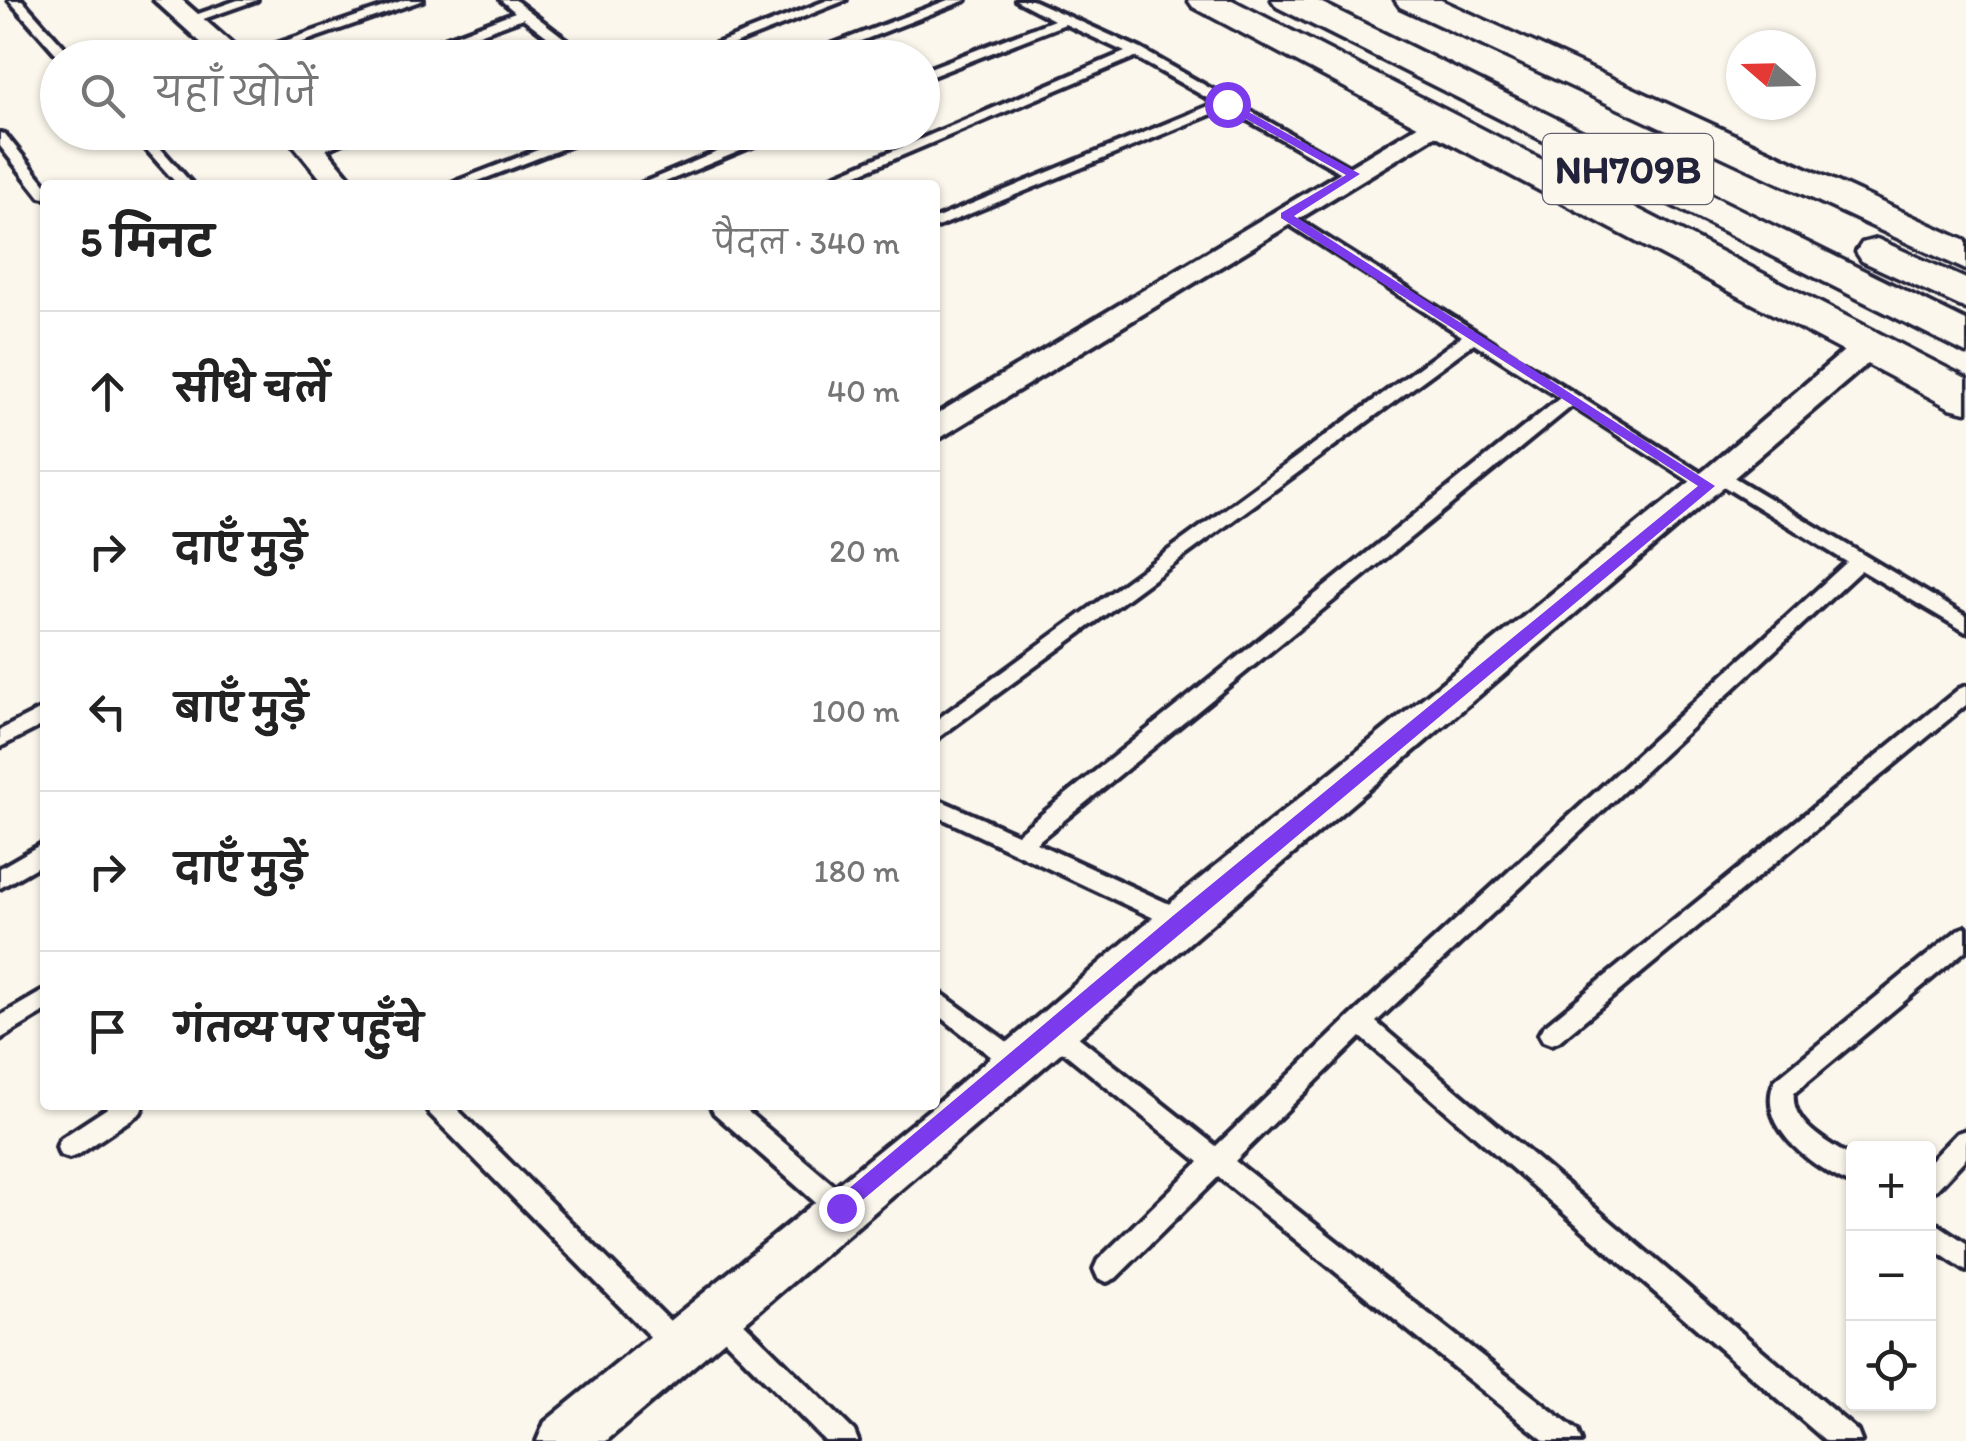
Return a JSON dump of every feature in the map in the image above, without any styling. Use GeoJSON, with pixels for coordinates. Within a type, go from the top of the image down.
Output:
{"type":"FeatureCollection","features":[{"type":"Feature","properties":{"kind":"main road"},"geometry":{"type":"LineString","coordinates":[[1205,0],[1442,120],[1966,397]]}},
{"type":"Feature","properties":{"kind":"main road","name":"NH709B"},"geometry":{"type":"LineString","coordinates":[[1290,0],[1966,339]]}},
{"type":"Feature","properties":{"kind":"main road","name":"NH709B"},"geometry":{"type":"LineString","coordinates":[[1357,0],[1966,296]]}},
{"type":"Feature","properties":{"kind":"main road"},"geometry":{"type":"LineString","coordinates":[[1412,0],[1966,257]]}},
{"type":"Feature","properties":{"kind":"street"},"geometry":{"type":"LineString","coordinates":[[168,0],[186,20],[214,40]]}},
{"type":"Feature","properties":{"kind":"street"},"geometry":{"type":"LineString","coordinates":[[940,427],[1442,120]]}},
{"type":"Feature","properties":{"kind":"street"},"geometry":{"type":"LineString","coordinates":[[310,150],[336,180]]}},
{"type":"Feature","properties":{"kind":"street"},"geometry":{"type":"LineString","coordinates":[[564,1441],[1054,1031],[1180,920],[1714,481],[1868,346]]}},
{"type":"Feature","properties":{"kind":"lane"},"geometry":{"type":"LineString","coordinates":[[15,0],[52,40]]}},
{"type":"Feature","properties":{"kind":"lane"},"geometry":{"type":"LineString","coordinates":[[186,20],[252,0]]}},
{"type":"Feature","properties":{"kind":"lane"},"geometry":{"type":"LineString","coordinates":[[294,40],[416,0]]}},
{"type":"Feature","properties":{"kind":"lane"},"geometry":{"type":"LineString","coordinates":[[508,0],[559,40]]}},
{"type":"Feature","properties":{"kind":"lane"},"geometry":{"type":"LineString","coordinates":[[734,40],[840,0]]}},
{"type":"Feature","properties":{"kind":"lane"},"geometry":{"type":"LineString","coordinates":[[852,40],[960,0]]}},
{"type":"Feature","properties":{"kind":"lane"},"geometry":{"type":"LineString","coordinates":[[1022,0],[1136,52],[1354,174]]}},
{"type":"Feature","properties":{"kind":"lane"},"geometry":{"type":"LineString","coordinates":[[449,40],[524,12]]}},
{"type":"Feature","properties":{"kind":"lane"},"geometry":{"type":"LineString","coordinates":[[940,69],[1065,20]]}},
{"type":"Feature","properties":{"kind":"lane"},"geometry":{"type":"LineString","coordinates":[[940,134],[1136,52]]}},
{"type":"Feature","properties":{"kind":"lane"},"geometry":{"type":"LineString","coordinates":[[940,222],[1227,104]]}},
{"type":"Feature","properties":{"kind":"lane"},"geometry":{"type":"LineString","coordinates":[[0,137],[40,188]]}},
{"type":"Feature","properties":{"kind":"lane"},"geometry":{"type":"LineString","coordinates":[[154,150],[181,180]]}},
{"type":"Feature","properties":{"kind":"lane"},"geometry":{"type":"LineString","coordinates":[[468,180],[549,150]]}},
{"type":"Feature","properties":{"kind":"lane"},"geometry":{"type":"LineString","coordinates":[[658,180],[733,150]]}},
{"type":"Feature","properties":{"kind":"lane"},"geometry":{"type":"LineString","coordinates":[[832,180],[903,150]]}},
{"type":"Feature","properties":{"kind":"lane"},"geometry":{"type":"LineString","coordinates":[[1286,216],[1568,400],[1860,561],[1966,625]]}},
{"type":"Feature","properties":{"kind":"lane"},"geometry":{"type":"LineString","coordinates":[[940,728],[1471,336]]}},
{"type":"Feature","properties":{"kind":"lane"},"geometry":{"type":"LineString","coordinates":[[1019,845],[1568,400]]}},
{"type":"Feature","properties":{"kind":"lane"},"geometry":{"type":"LineString","coordinates":[[1107,1269],[1360,1022],[1860,561]]}},
{"type":"Feature","properties":{"kind":"lane"},"geometry":{"type":"LineString","coordinates":[[1551,1034],[1966,694]]}},
{"type":"Feature","properties":{"kind":"lane"},"geometry":{"type":"LineString","coordinates":[[0,739],[40,718]]}},
{"type":"Feature","properties":{"kind":"lane"},"geometry":{"type":"LineString","coordinates":[[940,808],[1180,920]]}},
{"type":"Feature","properties":{"kind":"lane"},"geometry":{"type":"LineString","coordinates":[[0,879],[40,854]]}},
{"type":"Feature","properties":{"kind":"lane"},"geometry":{"type":"LineString","coordinates":[[1846,1167],[1782,1118],[1778,1102],[1783,1088],[1966,938]]}},
{"type":"Feature","properties":{"kind":"lane"},"geometry":{"type":"LineString","coordinates":[[0,1029],[40,1003]]}},
{"type":"Feature","properties":{"kind":"lane"},"geometry":{"type":"LineString","coordinates":[[940,1003],[1016,1062]]}},
{"type":"Feature","properties":{"kind":"lane"},"geometry":{"type":"LineString","coordinates":[[1360,1022],[1847,1441]]}},
{"type":"Feature","properties":{"kind":"lane"},"geometry":{"type":"LineString","coordinates":[[1054,1031],[1567,1441]]}},
{"type":"Feature","properties":{"kind":"lane"},"geometry":{"type":"LineString","coordinates":[[69,1147],[124,1110]]}},
{"type":"Feature","properties":{"kind":"lane"},"geometry":{"type":"LineString","coordinates":[[442,1110],[677,1346]]}},
{"type":"Feature","properties":{"kind":"lane"},"geometry":{"type":"LineString","coordinates":[[728,1110],[841,1208]]}},
{"type":"Feature","properties":{"kind":"lane"},"geometry":{"type":"LineString","coordinates":[[1936,1173],[1966,1141]]}},
{"type":"Feature","properties":{"kind":"lane"},"geometry":{"type":"LineString","coordinates":[[1929,1231],[1966,1258]]}},
{"type":"Feature","properties":{"kind":"lane"},"geometry":{"type":"LineString","coordinates":[[716,1314],[844,1441]]}},
{"type":"Feature","properties":{"kind":"route"},"geometry":{"type":"LineString","coordinates":[[841,1208],[1054,1031],[1180,920],[1708,486],[1568,400],[1286,216],[1354,174],[1227,104]]}}]}
